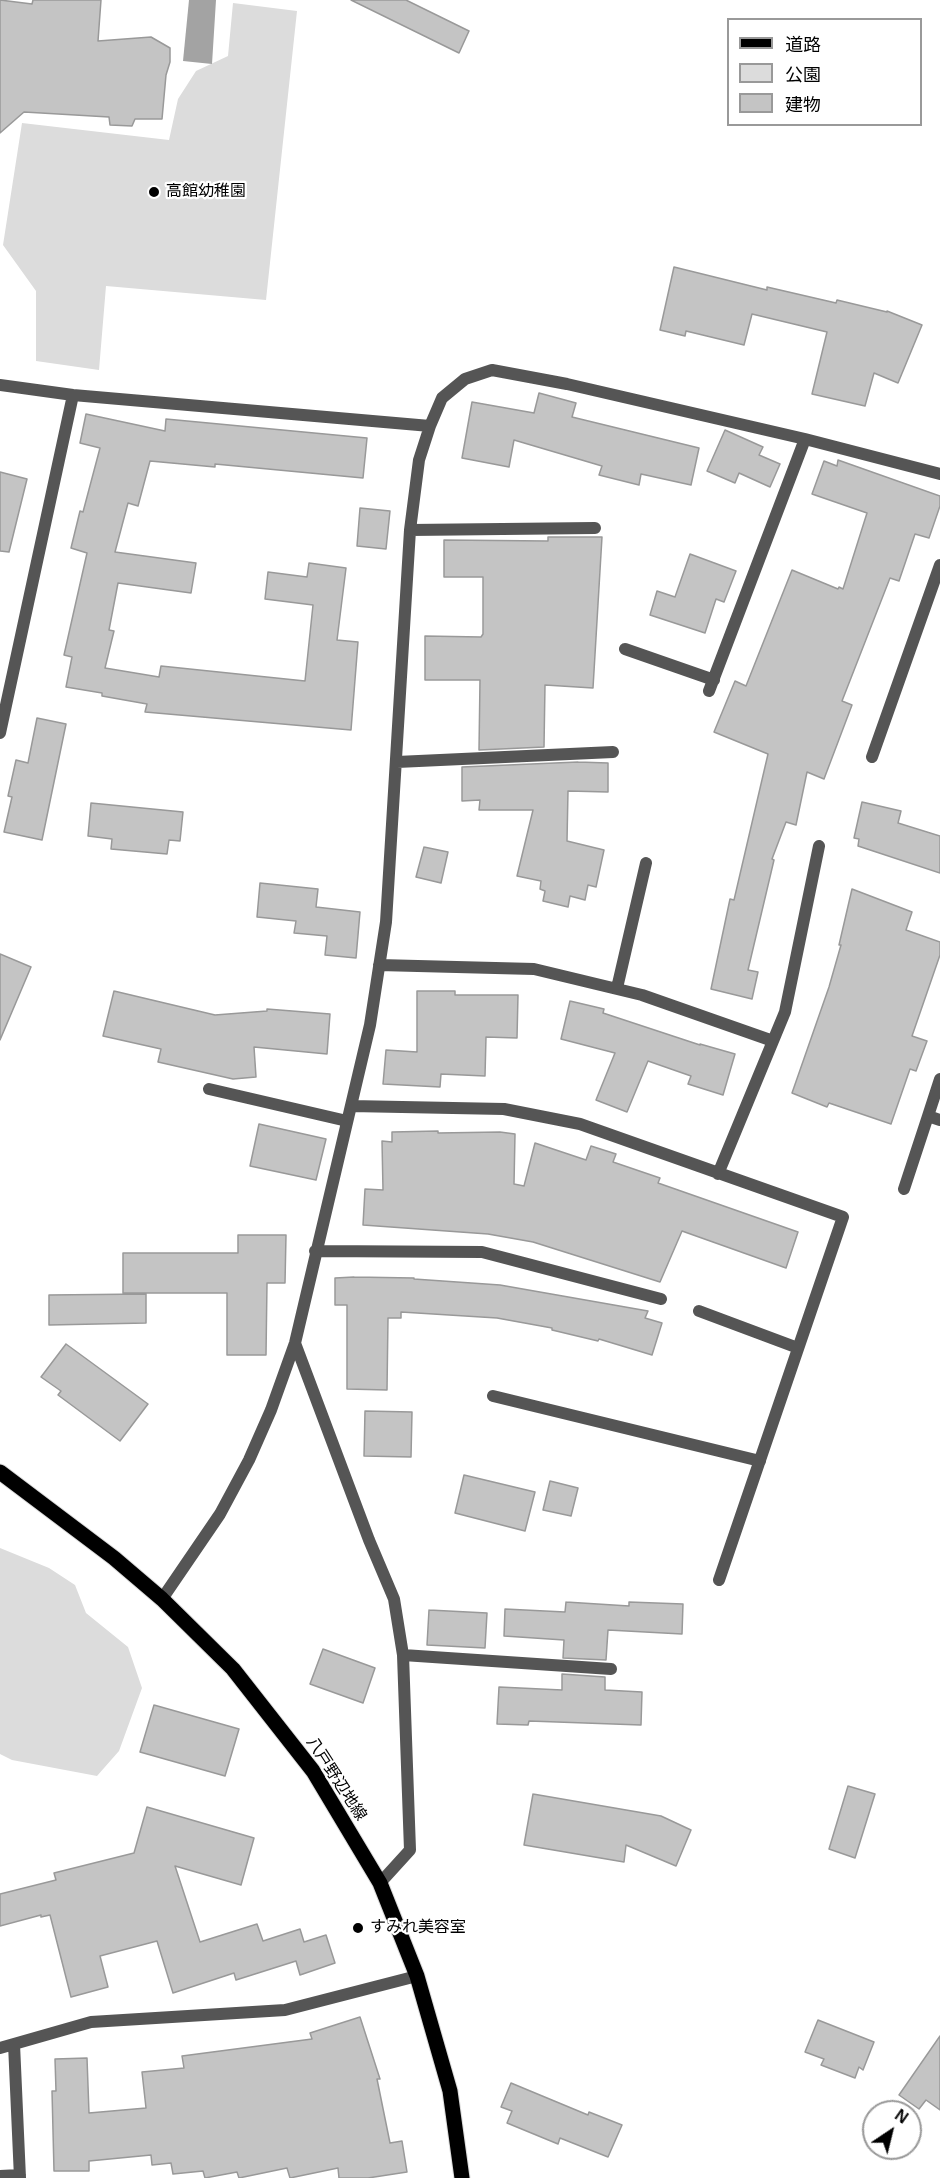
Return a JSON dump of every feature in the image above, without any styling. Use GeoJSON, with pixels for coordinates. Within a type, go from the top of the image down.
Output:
{"type":"FeatureCollection","features":[{"type":"Feature","properties":{"kind":"main road","name":"八戸野辺地線"},"geometry":{"type":"LineString","coordinates":[[0,1472],[114,1558],[162,1599],[233,1669],[313,1771],[380,1883],[417,1976],[450,2091],[462,2178]]}},
{"type":"Feature","properties":{"kind":"street"},"geometry":{"type":"LineString","coordinates":[[162,1599],[220,1514],[271,1410],[295,1343],[351,1107],[370,1025],[386,922],[410,530],[419,460],[442,398],[465,379],[492,370],[567,384],[805,439],[940,474]]}},
{"type":"Feature","properties":{"kind":"street"},"geometry":{"type":"LineString","coordinates":[[0,385],[73,395],[430,426]]}},
{"type":"Feature","properties":{"kind":"street"},"geometry":{"type":"LineString","coordinates":[[0,733],[73,395]]}},
{"type":"Feature","properties":{"kind":"street"},"geometry":{"type":"LineString","coordinates":[[624,649],[712,685],[805,439]]}},
{"type":"Feature","properties":{"kind":"street"},"geometry":{"type":"LineString","coordinates":[[410,530],[595,528]]}},
{"type":"Feature","properties":{"kind":"street"},"geometry":{"type":"LineString","coordinates":[[872,757],[940,565]]}},
{"type":"Feature","properties":{"kind":"street"},"geometry":{"type":"LineString","coordinates":[[397,762],[613,752]]}},
{"type":"Feature","properties":{"kind":"street"},"geometry":{"type":"LineString","coordinates":[[718,1174],[785,1012],[819,846]]}},
{"type":"Feature","properties":{"kind":"street"},"geometry":{"type":"LineString","coordinates":[[617,988],[646,863]]}},
{"type":"Feature","properties":{"kind":"street"},"geometry":{"type":"LineString","coordinates":[[379,965],[534,969],[642,995],[773,1041]]}},
{"type":"Feature","properties":{"kind":"street"},"geometry":{"type":"LineString","coordinates":[[904,1189],[934,1118],[940,1079]]}},
{"type":"Feature","properties":{"kind":"street"},"geometry":{"type":"LineString","coordinates":[[208,1089],[347,1121]]}},
{"type":"Feature","properties":{"kind":"street"},"geometry":{"type":"LineString","coordinates":[[351,1107],[504,1109],[580,1124],[843,1217],[719,1580]]}},
{"type":"Feature","properties":{"kind":"street"},"geometry":{"type":"LineString","coordinates":[[315,1251],[482,1252],[661,1299]]}},
{"type":"Feature","properties":{"kind":"street"},"geometry":{"type":"LineString","coordinates":[[699,1311],[798,1348]]}},
{"type":"Feature","properties":{"kind":"street"},"geometry":{"type":"LineString","coordinates":[[295,1343],[369,1540],[394,1599],[403,1655],[410,1850],[380,1883]]}},
{"type":"Feature","properties":{"kind":"street"},"geometry":{"type":"LineString","coordinates":[[493,1396],[760,1461]]}},
{"type":"Feature","properties":{"kind":"street"},"geometry":{"type":"LineString","coordinates":[[403,1655],[611,1669]]}},
{"type":"Feature","properties":{"kind":"street"},"geometry":{"type":"LineString","coordinates":[[0,2048],[91,2022],[285,2010],[417,1976]]}},
{"type":"Feature","properties":{"kind":"street"},"geometry":{"type":"LineString","coordinates":[[0,2176],[20,2176],[14,2044]]}},
{"type":"Feature","properties":{"kind":"green space"},"geometry":{"type":"Polygon","coordinates":[[[233,3],[297,11],[266,300],[106,286],[99,370],[36,361],[36,291],[3,245],[22,123],[169,140],[178,99],[196,71],[228,56],[233,3]]]}},
{"type":"Feature","properties":{"kind":"green space"},"geometry":{"type":"Polygon","coordinates":[[[0,1548],[49,1568],[75,1585],[86,1613],[128,1647],[142,1688],[119,1751],[97,1776],[12,1760],[0,1754],[0,1548]]]}},
{"type":"Feature","properties":{"kind":"shaded area"},"geometry":{"type":"Polygon","coordinates":[[[189,0],[216,0],[212,64],[183,61],[189,0]]]}},
{"type":"Feature","properties":{"kind":"building"},"geometry":{"type":"Polygon","coordinates":[[[0,0],[32,4],[33,0],[101,0],[98,41],[151,37],[170,48],[162,119],[135,119],[132,126],[110,125],[109,117],[24,112],[0,133],[0,0]]]}},
{"type":"Feature","properties":{"kind":"building"},"geometry":{"type":"Polygon","coordinates":[[[351,0],[406,0],[469,31],[459,53],[351,0]]]}},
{"type":"Feature","properties":{"kind":"building"},"geometry":{"type":"Polygon","coordinates":[[[674,267],[767,290],[767,287],[836,303],[837,300],[887,311],[922,325],[898,383],[874,373],[865,406],[812,394],[827,332],[752,314],[744,345],[686,331],[685,336],[660,330],[674,267]]]}},
{"type":"Feature","properties":{"kind":"building"},"geometry":{"type":"Polygon","coordinates":[[[539,393],[576,403],[572,417],[699,448],[691,485],[641,474],[639,485],[599,475],[602,466],[514,440],[509,467],[462,458],[472,402],[534,413],[539,393]]]}},
{"type":"Feature","properties":{"kind":"building"},"geometry":{"type":"Polygon","coordinates":[[[86,414],[165,431],[166,419],[367,438],[363,478],[215,464],[215,467],[150,461],[138,506],[128,503],[115,552],[196,563],[191,593],[118,583],[109,630],[114,631],[105,668],[159,677],[161,666],[305,681],[313,605],[265,599],[268,572],[307,577],[309,563],[346,568],[337,640],[358,642],[351,730],[145,712],[147,704],[66,687],[72,657],[64,655],[87,553],[71,548],[100,448],[80,443],[86,414]]]}},
{"type":"Feature","properties":{"kind":"building"},"geometry":{"type":"Polygon","coordinates":[[[725,430],[763,447],[759,455],[780,464],[770,487],[739,473],[735,483],[707,471],[725,430]]]}},
{"type":"Feature","properties":{"kind":"building"},"geometry":{"type":"Polygon","coordinates":[[[838,460],[940,496],[940,506],[929,538],[915,534],[899,581],[890,578],[842,701],[852,705],[824,779],[807,772],[796,825],[786,822],[772,859],[774,860],[748,970],[758,972],[752,999],[711,989],[730,899],[734,900],[768,754],[714,732],[735,681],[746,686],[792,570],[843,589],[867,513],[812,494],[824,461],[837,466],[838,460]]]}},
{"type":"Feature","properties":{"kind":"building"},"geometry":{"type":"Polygon","coordinates":[[[0,472],[27,479],[9,552],[0,551],[0,472]]]}},
{"type":"Feature","properties":{"kind":"building"},"geometry":{"type":"Polygon","coordinates":[[[360,508],[390,511],[386,549],[357,546],[360,508]]]}},
{"type":"Feature","properties":{"kind":"building"},"geometry":{"type":"Polygon","coordinates":[[[548,537],[602,537],[593,688],[545,685],[544,747],[479,750],[480,680],[425,680],[425,636],[481,637],[483,634],[483,577],[444,577],[444,540],[548,541],[548,537]]]}},
{"type":"Feature","properties":{"kind":"building"},"geometry":{"type":"Polygon","coordinates":[[[690,554],[736,571],[724,602],[716,599],[705,633],[650,615],[657,591],[675,597],[690,554]]]}},
{"type":"Feature","properties":{"kind":"building"},"geometry":{"type":"Polygon","coordinates":[[[37,718],[66,724],[42,840],[4,832],[12,797],[8,796],[16,760],[28,763],[37,718]]]}},
{"type":"Feature","properties":{"kind":"building"},"geometry":{"type":"Polygon","coordinates":[[[578,762],[608,763],[608,792],[568,791],[567,841],[604,850],[596,887],[588,885],[585,900],[570,896],[568,907],[543,901],[545,891],[540,889],[541,881],[517,876],[533,810],[479,810],[480,800],[462,801],[462,767],[578,762]]]}},
{"type":"Feature","properties":{"kind":"building"},"geometry":{"type":"Polygon","coordinates":[[[862,802],[901,811],[898,823],[940,836],[940,873],[858,846],[859,839],[854,838],[862,802]]]}},
{"type":"Feature","properties":{"kind":"building"},"geometry":{"type":"Polygon","coordinates":[[[91,803],[183,812],[180,841],[169,840],[167,854],[111,849],[112,839],[88,836],[91,803]]]}},
{"type":"Feature","properties":{"kind":"building"},"geometry":{"type":"Polygon","coordinates":[[[424,847],[448,852],[441,883],[416,877],[424,847]]]}},
{"type":"Feature","properties":{"kind":"building"},"geometry":{"type":"Polygon","coordinates":[[[260,883],[318,889],[316,907],[360,912],[356,958],[325,955],[327,936],[294,933],[296,921],[257,917],[260,883]]]}},
{"type":"Feature","properties":{"kind":"building"},"geometry":{"type":"Polygon","coordinates":[[[852,889],[912,912],[906,930],[940,942],[940,955],[912,1036],[927,1041],[916,1071],[910,1069],[891,1124],[829,1103],[827,1107],[792,1093],[829,987],[841,945],[839,945],[852,889]]]}},
{"type":"Feature","properties":{"kind":"building"},"geometry":{"type":"Polygon","coordinates":[[[0,954],[31,967],[0,1040],[0,954]]]}},
{"type":"Feature","properties":{"kind":"building"},"geometry":{"type":"Polygon","coordinates":[[[114,991],[215,1015],[267,1011],[267,1009],[330,1014],[327,1054],[254,1047],[256,1077],[233,1079],[158,1062],[161,1049],[103,1036],[114,991]]]}},
{"type":"Feature","properties":{"kind":"building"},"geometry":{"type":"Polygon","coordinates":[[[417,991],[455,991],[455,995],[518,995],[517,1038],[486,1037],[485,1076],[441,1074],[440,1087],[383,1084],[386,1050],[417,1052],[417,991]]]}},
{"type":"Feature","properties":{"kind":"building"},"geometry":{"type":"Polygon","coordinates":[[[570,1001],[604,1009],[603,1013],[735,1054],[723,1095],[688,1084],[691,1076],[648,1061],[627,1112],[596,1100],[615,1053],[561,1039],[570,1001]]]}},
{"type":"Feature","properties":{"kind":"building"},"geometry":{"type":"Polygon","coordinates":[[[259,1124],[326,1139],[316,1180],[250,1166],[259,1124]]]}},
{"type":"Feature","properties":{"kind":"building"},"geometry":{"type":"Polygon","coordinates":[[[438,1131],[438,1133],[500,1132],[515,1134],[514,1184],[524,1186],[535,1143],[586,1160],[591,1146],[616,1154],[613,1162],[660,1178],[658,1183],[798,1232],[786,1268],[682,1231],[660,1282],[533,1242],[488,1234],[363,1225],[365,1189],[383,1190],[382,1141],[392,1142],[392,1132],[438,1131]]]}},
{"type":"Feature","properties":{"kind":"building"},"geometry":{"type":"Polygon","coordinates":[[[238,1235],[286,1235],[285,1283],[267,1283],[266,1355],[227,1355],[227,1293],[123,1293],[123,1253],[238,1253],[238,1235]]]}},
{"type":"Feature","properties":{"kind":"building"},"geometry":{"type":"Polygon","coordinates":[[[335,1278],[414,1278],[500,1285],[648,1311],[645,1318],[662,1323],[652,1355],[599,1339],[598,1341],[552,1330],[552,1328],[497,1318],[401,1312],[401,1318],[388,1318],[387,1390],[347,1389],[347,1305],[335,1305],[335,1278]]]}},
{"type":"Feature","properties":{"kind":"building"},"geometry":{"type":"Polygon","coordinates":[[[146,1294],[146,1323],[49,1325],[49,1295],[146,1294]]]}},
{"type":"Feature","properties":{"kind":"building"},"geometry":{"type":"Polygon","coordinates":[[[66,1344],[148,1404],[120,1441],[58,1395],[61,1391],[41,1377],[66,1344]]]}},
{"type":"Feature","properties":{"kind":"building"},"geometry":{"type":"Polygon","coordinates":[[[365,1411],[412,1412],[411,1457],[364,1456],[365,1411]]]}},
{"type":"Feature","properties":{"kind":"building"},"geometry":{"type":"Polygon","coordinates":[[[464,1475],[535,1492],[525,1531],[455,1513],[464,1475]]]}},
{"type":"Feature","properties":{"kind":"building"},"geometry":{"type":"Polygon","coordinates":[[[550,1481],[578,1488],[571,1516],[543,1510],[550,1481]]]}},
{"type":"Feature","properties":{"kind":"building"},"geometry":{"type":"Polygon","coordinates":[[[566,1602],[629,1606],[629,1602],[683,1604],[682,1634],[608,1630],[606,1660],[563,1658],[564,1640],[504,1636],[505,1609],[565,1612],[566,1602]]]}},
{"type":"Feature","properties":{"kind":"building"},"geometry":{"type":"Polygon","coordinates":[[[429,1610],[487,1613],[485,1648],[427,1645],[429,1610]]]}},
{"type":"Feature","properties":{"kind":"building"},"geometry":{"type":"Polygon","coordinates":[[[323,1649],[375,1668],[363,1703],[310,1684],[323,1649]]]}},
{"type":"Feature","properties":{"kind":"building"},"geometry":{"type":"Polygon","coordinates":[[[562,1674],[605,1677],[605,1690],[642,1692],[641,1725],[529,1721],[528,1725],[497,1724],[499,1687],[562,1690],[562,1674]]]}},
{"type":"Feature","properties":{"kind":"building"},"geometry":{"type":"Polygon","coordinates":[[[154,1705],[239,1729],[225,1776],[140,1752],[154,1705]]]}},
{"type":"Feature","properties":{"kind":"building"},"geometry":{"type":"Polygon","coordinates":[[[848,1786],[875,1794],[855,1858],[829,1849],[848,1786]]]}},
{"type":"Feature","properties":{"kind":"building"},"geometry":{"type":"Polygon","coordinates":[[[533,1794],[661,1816],[691,1830],[676,1866],[626,1845],[624,1862],[524,1845],[533,1794]]]}},
{"type":"Feature","properties":{"kind":"building"},"geometry":{"type":"Polygon","coordinates":[[[147,1807],[254,1838],[241,1885],[175,1866],[200,1942],[257,1924],[263,1941],[300,1929],[304,1942],[326,1935],[335,1963],[300,1975],[296,1961],[236,1980],[234,1973],[173,1993],[157,1941],[100,1956],[108,1987],[71,1997],[50,1915],[41,1917],[41,1915],[0,1926],[0,1894],[56,1880],[54,1873],[134,1853],[147,1807]]]}},
{"type":"Feature","properties":{"kind":"building"},"geometry":{"type":"Polygon","coordinates":[[[360,2017],[380,2079],[377,2079],[390,2143],[402,2141],[407,2172],[368,2178],[339,2178],[338,2168],[290,2178],[287,2168],[239,2178],[237,2172],[205,2178],[203,2171],[173,2174],[171,2163],[152,2165],[151,2155],[89,2161],[89,2171],[54,2171],[52,2091],[56,2091],[55,2059],[87,2058],[89,2113],[146,2108],[142,2072],[184,2068],[182,2056],[312,2039],[310,2033],[360,2017]]]}},
{"type":"Feature","properties":{"kind":"building"},"geometry":{"type":"Polygon","coordinates":[[[818,2020],[874,2042],[863,2070],[859,2067],[855,2078],[821,2065],[824,2059],[805,2052],[818,2020]]]}},
{"type":"Feature","properties":{"kind":"building"},"geometry":{"type":"Polygon","coordinates":[[[940,2036],[940,2110],[926,2100],[922,2105],[922,2100],[906,2100],[899,2095],[940,2036]]]}},
{"type":"Feature","properties":{"kind":"building"},"geometry":{"type":"Polygon","coordinates":[[[511,2083],[588,2115],[589,2112],[622,2125],[608,2157],[560,2138],[558,2144],[507,2123],[512,2111],[501,2107],[511,2083]]]}},
{"type":"Feature","properties":{"kind":"place","name":"高館幼稚園"},"geometry":{"type":"Point","coordinates":[154,192]}},
{"type":"Feature","properties":{"kind":"place","name":"すみれ美容室"},"geometry":{"type":"Point","coordinates":[358,1928]}}]}
